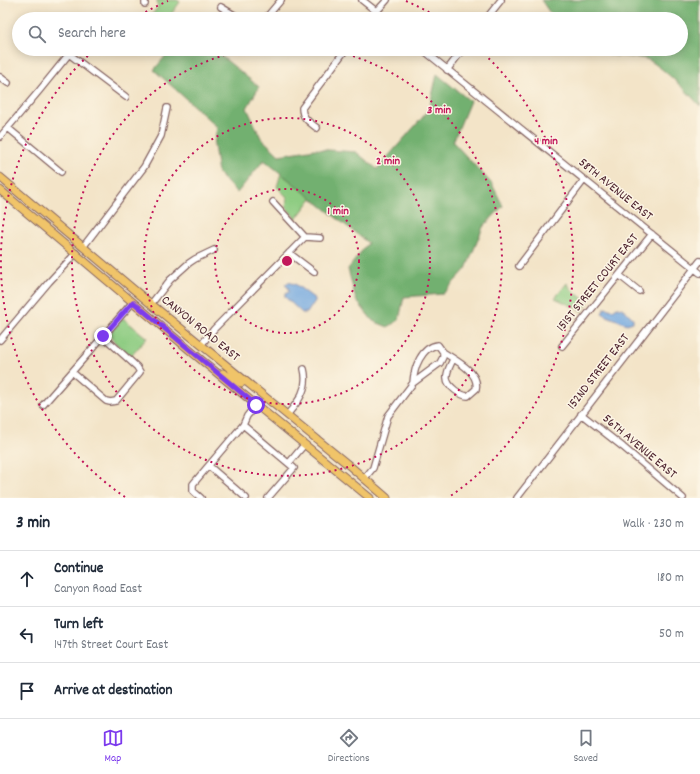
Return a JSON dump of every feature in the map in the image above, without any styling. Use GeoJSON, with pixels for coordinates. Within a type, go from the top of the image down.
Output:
{"type":"FeatureCollection","features":[{"type":"Feature","properties":{"kind":"main road","name":"CANYON ROAD EAST"},"geometry":{"type":"LineString","coordinates":[[0,177],[151,304],[387,498]]}},
{"type":"Feature","properties":{"kind":"main road","name":"CANYON ROAD EAST"},"geometry":{"type":"LineString","coordinates":[[0,190],[205,363],[370,498]]}},
{"type":"Feature","properties":{"kind":"main road"},"geometry":{"type":"LineString","coordinates":[[205,363],[241,383],[245,381]]}},
{"type":"Feature","properties":{"kind":"street"},"geometry":{"type":"LineString","coordinates":[[271,12],[280,0]]}},
{"type":"Feature","properties":{"kind":"street"},"geometry":{"type":"LineString","coordinates":[[362,0],[377,12],[387,0]]}},
{"type":"Feature","properties":{"kind":"street"},"geometry":{"type":"LineString","coordinates":[[492,12],[501,0]]}},
{"type":"Feature","properties":{"kind":"street"},"geometry":{"type":"LineString","coordinates":[[221,8],[228,12]]}},
{"type":"Feature","properties":{"kind":"street"},"geometry":{"type":"LineString","coordinates":[[0,137],[67,56]]}},
{"type":"Feature","properties":{"kind":"street"},"geometry":{"type":"LineString","coordinates":[[72,56],[126,97]]}},
{"type":"Feature","properties":{"kind":"street"},"geometry":{"type":"LineString","coordinates":[[317,128],[304,118],[301,110],[302,106],[341,56]]}},
{"type":"Feature","properties":{"kind":"street","name":"58TH AVENUE EAST"},"geometry":{"type":"LineString","coordinates":[[430,56],[700,273]]}},
{"type":"Feature","properties":{"kind":"street"},"geometry":{"type":"LineString","coordinates":[[447,70],[458,56]]}},
{"type":"Feature","properties":{"kind":"street"},"geometry":{"type":"LineString","coordinates":[[0,77],[8,83]]}},
{"type":"Feature","properties":{"kind":"street"},"geometry":{"type":"LineString","coordinates":[[83,247],[144,167],[161,136],[167,108]]}},
{"type":"Feature","properties":{"kind":"street"},"geometry":{"type":"LineString","coordinates":[[8,128],[61,172]]}},
{"type":"Feature","properties":{"kind":"street"},"geometry":{"type":"LineString","coordinates":[[519,266],[584,180]]}},
{"type":"Feature","properties":{"kind":"street"},"geometry":{"type":"LineString","coordinates":[[273,202],[305,237],[320,238]]}},
{"type":"Feature","properties":{"kind":"street","name":"151ST STREET COURT EAST"},"geometry":{"type":"LineString","coordinates":[[562,346],[652,234]]}},
{"type":"Feature","properties":{"kind":"street"},"geometry":{"type":"LineString","coordinates":[[201,345],[214,329],[305,237]]}},
{"type":"Feature","properties":{"kind":"street"},"geometry":{"type":"LineString","coordinates":[[151,304],[170,280],[195,259],[214,250]]}},
{"type":"Feature","properties":{"kind":"street"},"geometry":{"type":"LineString","coordinates":[[290,253],[314,272]]}},
{"type":"Feature","properties":{"kind":"street"},"geometry":{"type":"LineString","coordinates":[[0,340],[49,282],[76,254]]}},
{"type":"Feature","properties":{"kind":"street","name":"152ND STREET EAST"},"geometry":{"type":"LineString","coordinates":[[517,498],[700,261]]}},
{"type":"Feature","properties":{"kind":"street"},"geometry":{"type":"LineString","coordinates":[[619,275],[639,290]]}},
{"type":"Feature","properties":{"kind":"street"},"geometry":{"type":"LineString","coordinates":[[43,405],[133,302]]}},
{"type":"Feature","properties":{"kind":"street"},"geometry":{"type":"LineString","coordinates":[[72,372],[106,401],[116,401],[140,372],[137,367],[103,336]]}},
{"type":"Feature","properties":{"kind":"street"},"geometry":{"type":"LineString","coordinates":[[413,383],[416,366],[428,349],[438,345],[443,352],[454,359],[474,377],[476,386],[468,396],[462,395],[448,382],[446,378],[454,359]]}},
{"type":"Feature","properties":{"kind":"street"},"geometry":{"type":"LineString","coordinates":[[364,479],[373,468],[388,416],[413,383],[440,363],[443,357],[443,352]]}},
{"type":"Feature","properties":{"kind":"street"},"geometry":{"type":"LineString","coordinates":[[287,415],[296,406],[305,387],[306,378],[304,369]]}},
{"type":"Feature","properties":{"kind":"street"},"geometry":{"type":"LineString","coordinates":[[201,498],[193,491],[193,484],[243,425],[247,416],[256,405]]}},
{"type":"Feature","properties":{"kind":"street","name":"56TH AVENUE EAST"},"geometry":{"type":"LineString","coordinates":[[581,414],[623,447],[683,498]]}},
{"type":"Feature","properties":{"kind":"street"},"geometry":{"type":"LineString","coordinates":[[243,425],[294,468],[268,498]]}},
{"type":"Feature","properties":{"kind":"street"},"geometry":{"type":"LineString","coordinates":[[288,463],[304,445]]}},
{"type":"Feature","properties":{"kind":"street"},"geometry":{"type":"LineString","coordinates":[[209,466],[246,498]]}},
{"type":"Feature","properties":{"kind":"green space"},"geometry":{"type":"Polygon","coordinates":[[[157,0],[177,0],[180,2],[173,12],[154,12],[158,7],[157,0]]]}},
{"type":"Feature","properties":{"kind":"green space"},"geometry":{"type":"Polygon","coordinates":[[[541,0],[700,0],[700,106],[674,80],[651,61],[640,58],[620,56],[688,56],[688,12],[549,12],[541,0]]]}},
{"type":"Feature","properties":{"kind":"green space"},"geometry":{"type":"Polygon","coordinates":[[[165,56],[221,56],[259,87],[247,108],[261,138],[279,155],[315,149],[356,152],[377,169],[429,110],[437,74],[470,101],[453,142],[492,184],[503,206],[483,227],[466,269],[443,294],[404,297],[399,320],[388,327],[373,321],[356,300],[348,269],[368,243],[264,160],[237,193],[218,173],[214,145],[217,127],[154,70],[165,56]]]}},
{"type":"Feature","properties":{"kind":"green space"},"geometry":{"type":"Polygon","coordinates":[[[281,173],[312,198],[296,219],[286,207],[287,197],[277,187],[281,173]]]}},
{"type":"Feature","properties":{"kind":"green space"},"geometry":{"type":"Polygon","coordinates":[[[567,283],[571,289],[588,303],[582,311],[555,298],[567,283]]]}},
{"type":"Feature","properties":{"kind":"green space"},"geometry":{"type":"Polygon","coordinates":[[[123,318],[147,338],[131,356],[112,340],[110,333],[123,318]]]}},
{"type":"Feature","properties":{"kind":"water"},"geometry":{"type":"Polygon","coordinates":[[[288,282],[295,284],[315,299],[307,313],[302,313],[285,297],[285,294],[289,292],[288,287],[285,285],[288,282]]]}},
{"type":"Feature","properties":{"kind":"water"},"geometry":{"type":"Polygon","coordinates":[[[617,307],[622,308],[633,318],[633,322],[627,324],[602,313],[605,308],[613,310],[617,307]]]}},
{"type":"Feature","properties":{"kind":"route"},"geometry":{"type":"LineString","coordinates":[[103,336],[133,302],[256,405]]}}]}
